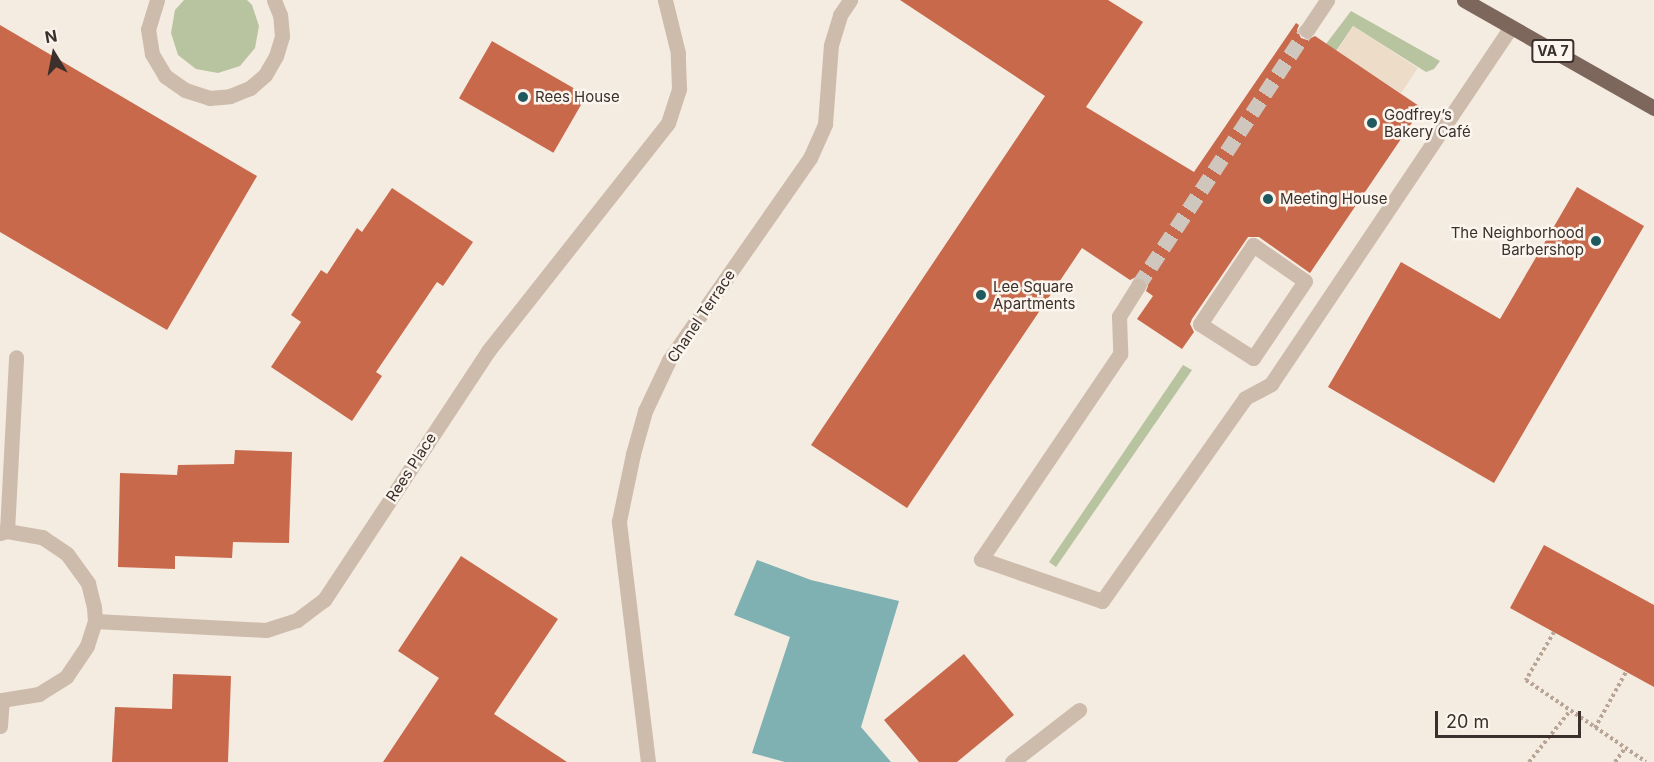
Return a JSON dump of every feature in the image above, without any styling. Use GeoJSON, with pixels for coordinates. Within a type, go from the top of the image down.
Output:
{"type":"FeatureCollection","features":[{"type":"Feature","properties":{"kind":"main road","name":"VA 7"},"geometry":{"type":"LineString","coordinates":[[1464,0],[1654,108]]}},
{"type":"Feature","properties":{"kind":"street"},"geometry":{"type":"LineString","coordinates":[[157,0],[148,30],[152,54],[165,76],[185,90],[209,98],[230,96],[250,88],[265,75],[276,56],[282,36],[280,15],[273,0]]}},
{"type":"Feature","properties":{"kind":"street","name":"Rees Place"},"geometry":{"type":"LineString","coordinates":[[94,621],[266,630],[297,620],[324,600],[488,351],[668,123],[679,89],[678,54],[665,0]]}},
{"type":"Feature","properties":{"kind":"street","name":"Chanel Terrace"},"geometry":{"type":"LineString","coordinates":[[648,762],[620,521],[633,454],[645,411],[669,360],[810,158],[825,124],[831,45],[840,15],[850,0]]}},
{"type":"Feature","properties":{"kind":"street"},"geometry":{"type":"LineString","coordinates":[[1307,30],[1327,0]]}},
{"type":"Feature","properties":{"kind":"street"},"geometry":{"type":"LineString","coordinates":[[1138,286],[1119,316],[1120,354],[981,560],[1102,601],[1245,398],[1270,384],[1511,27]]}},
{"type":"Feature","properties":{"kind":"street"},"geometry":{"type":"LineString","coordinates":[[1253,245],[1305,281],[1252,358],[1200,324],[1253,245]]}},
{"type":"Feature","properties":{"kind":"street"},"geometry":{"type":"LineString","coordinates":[[0,726],[1,700],[39,694],[66,677],[87,646],[94,621],[94,607],[88,583],[67,554],[42,537],[3,532],[16,357]]}},
{"type":"Feature","properties":{"kind":"street"},"geometry":{"type":"LineString","coordinates":[[1012,762],[1079,710]]}},
{"type":"Feature","properties":{"kind":"path"},"geometry":{"type":"LineString","coordinates":[[1554,632],[1526,680],[1646,762]]}},
{"type":"Feature","properties":{"kind":"path"},"geometry":{"type":"LineString","coordinates":[[1594,728],[1626,672]]}},
{"type":"Feature","properties":{"kind":"path"},"geometry":{"type":"LineString","coordinates":[[1529,762],[1570,711]]}},
{"type":"Feature","properties":{"kind":"path"},"geometry":{"type":"LineString","coordinates":[[1615,762],[1625,748]]}},
{"type":"Feature","properties":{"kind":"green space"},"geometry":{"type":"Polygon","coordinates":[[[184,0],[247,0],[252,5],[259,26],[255,48],[240,66],[218,73],[196,69],[178,55],[171,33],[175,10],[184,0]]]}},
{"type":"Feature","properties":{"kind":"green space"},"geometry":{"type":"Polygon","coordinates":[[[1351,11],[1440,61],[1434,69],[1426,72],[1353,26],[1336,51],[1326,44],[1351,11]]]}},
{"type":"Feature","properties":{"kind":"green space"},"geometry":{"type":"Polygon","coordinates":[[[1183,365],[1192,370],[1056,567],[1049,562],[1183,365]]]}},
{"type":"Feature","properties":{"kind":"shaded area"},"geometry":{"type":"Polygon","coordinates":[[[1353,26],[1418,68],[1401,93],[1337,51],[1353,26]]]}},
{"type":"Feature","properties":{"kind":"water"},"geometry":{"type":"Polygon","coordinates":[[[757,560],[811,580],[899,601],[861,727],[891,762],[785,762],[752,753],[790,637],[734,615],[757,560]]]}},
{"type":"Feature","properties":{"kind":"building"},"geometry":{"type":"Polygon","coordinates":[[[900,0],[1108,0],[1143,22],[1086,107],[1194,172],[1296,23],[1299,25],[1297,30],[1301,38],[1307,40],[1315,36],[1422,108],[1310,273],[1259,237],[1248,237],[1192,319],[1190,324],[1194,332],[1182,349],[1137,319],[1153,296],[1146,291],[1148,286],[1144,278],[1138,276],[1130,280],[1082,248],[907,508],[811,445],[1045,96],[900,0]]]}},
{"type":"Feature","properties":{"kind":"building"},"geometry":{"type":"Polygon","coordinates":[[[0,25],[257,176],[167,330],[0,232],[0,25]]]}},
{"type":"Feature","properties":{"kind":"building","name":"Rees House"},"geometry":{"type":"Polygon","coordinates":[[[492,41],[586,96],[553,153],[459,98],[492,41]]]}},
{"type":"Feature","properties":{"kind":"building"},"geometry":{"type":"Polygon","coordinates":[[[1577,187],[1644,226],[1494,483],[1328,387],[1401,262],[1500,319],[1577,187]]]}},
{"type":"Feature","properties":{"kind":"building"},"geometry":{"type":"Polygon","coordinates":[[[392,188],[473,242],[443,286],[437,282],[376,372],[382,376],[352,421],[271,367],[301,322],[291,315],[321,270],[327,274],[357,228],[362,232],[392,188]]]}},
{"type":"Feature","properties":{"kind":"building"},"geometry":{"type":"Polygon","coordinates":[[[235,450],[292,452],[289,543],[233,542],[232,558],[175,556],[175,569],[118,567],[120,473],[177,475],[178,465],[234,464],[235,450]]]}},
{"type":"Feature","properties":{"kind":"building"},"geometry":{"type":"Polygon","coordinates":[[[1544,545],[1654,605],[1654,687],[1510,608],[1544,545]]]}},
{"type":"Feature","properties":{"kind":"building"},"geometry":{"type":"Polygon","coordinates":[[[461,556],[558,619],[494,714],[567,762],[383,762],[439,678],[398,651],[461,556]]]}},
{"type":"Feature","properties":{"kind":"building"},"geometry":{"type":"Polygon","coordinates":[[[964,654],[1014,715],[957,762],[919,762],[884,720],[964,654]]]}},
{"type":"Feature","properties":{"kind":"building"},"geometry":{"type":"Polygon","coordinates":[[[173,674],[231,676],[228,762],[112,762],[115,707],[172,709],[173,674]]]}},
{"type":"Feature","properties":{"kind":"tunnel"},"geometry":{"type":"LineString","coordinates":[[1138,286],[1307,30]]}},
{"type":"Feature","properties":{"kind":"place","name":"Rees House"},"geometry":{"type":"Point","coordinates":[523,97]}},
{"type":"Feature","properties":{"kind":"place","name":"Godfrey’s Bakery Café"},"geometry":{"type":"Point","coordinates":[1372,123]}},
{"type":"Feature","properties":{"kind":"place","name":"Meeting House"},"geometry":{"type":"Point","coordinates":[1268,199]}},
{"type":"Feature","properties":{"kind":"place","name":"The Neighborhood Barbershop"},"geometry":{"type":"Point","coordinates":[1596,241]}},
{"type":"Feature","properties":{"kind":"place","name":"Lee Square Apartments"},"geometry":{"type":"Point","coordinates":[981,295]}}]}
